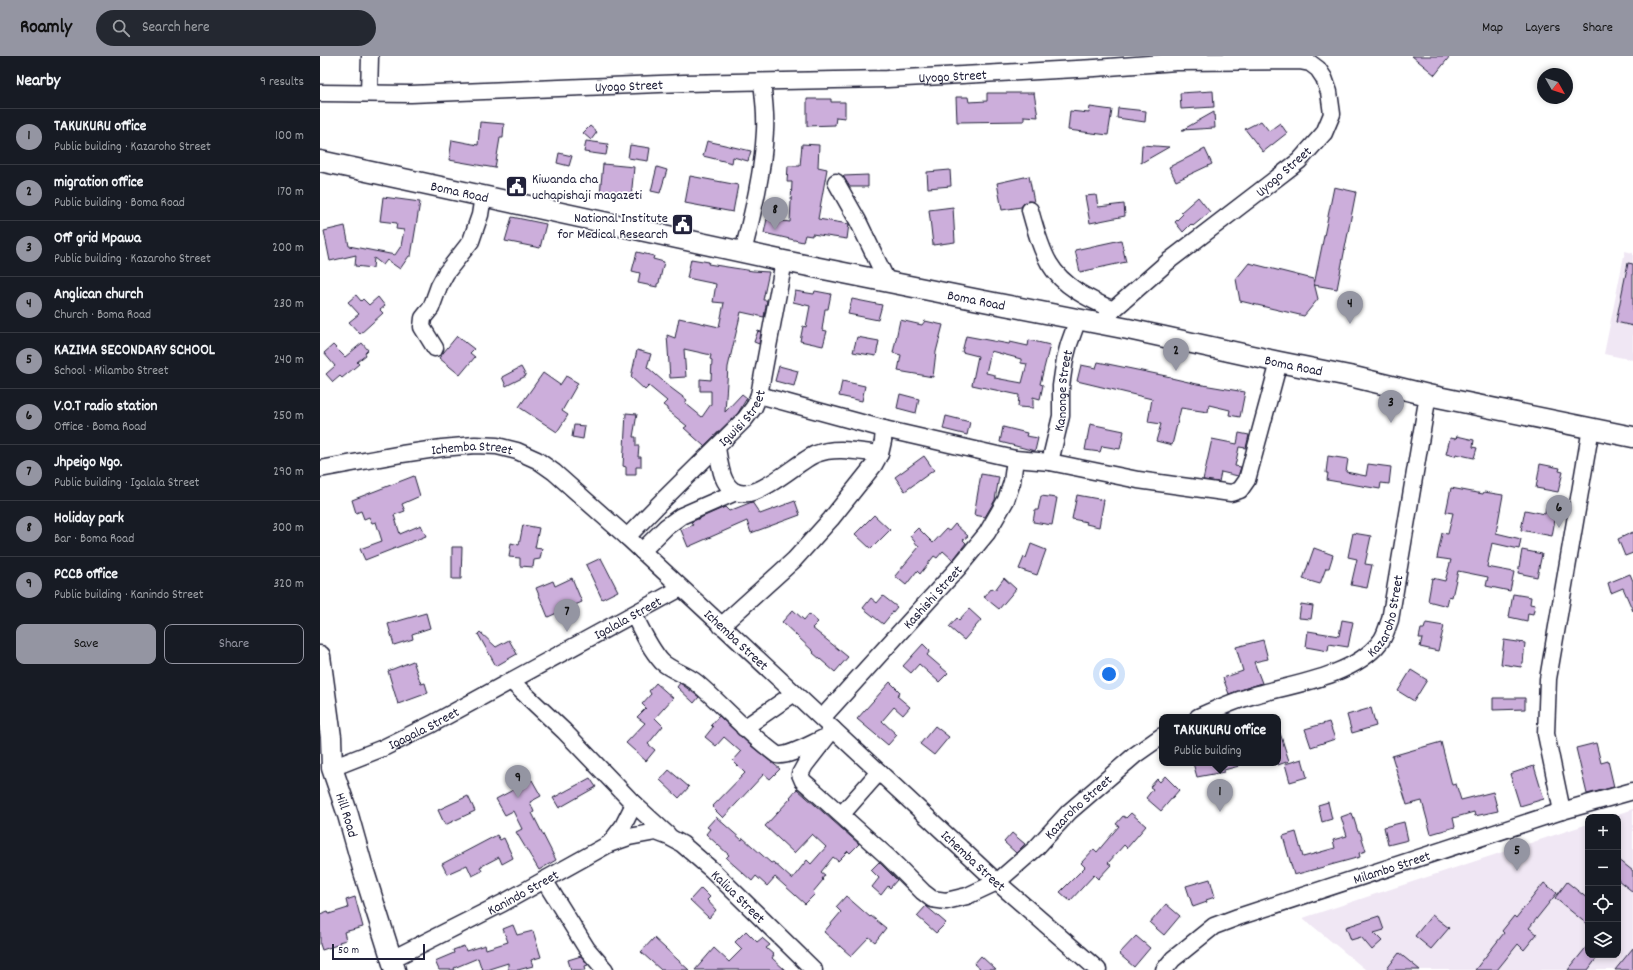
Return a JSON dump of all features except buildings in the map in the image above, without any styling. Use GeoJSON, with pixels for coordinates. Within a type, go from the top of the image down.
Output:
{"type":"FeatureCollection","features":[{"type":"Feature","properties":{"kind":"main road","name":"Boma Road"},"geometry":{"type":"LineString","coordinates":[[320,161],[784,261],[994,303],[1078,319],[1107,317],[1279,362],[1354,377],[1428,395],[1633,437]]}},
{"type":"Feature","properties":{"kind":"main road","name":"Hill Road"},"geometry":{"type":"LineString","coordinates":[[320,656],[331,737],[326,769],[348,815],[364,872],[394,964]]}},
{"type":"Feature","properties":{"kind":"street"},"geometry":{"type":"LineString","coordinates":[[369,93],[370,56]]}},
{"type":"Feature","properties":{"kind":"street","name":"Uyogo Street"},"geometry":{"type":"LineString","coordinates":[[320,93],[411,94],[684,83],[887,79],[1176,62],[1299,61],[1310,63],[1318,69],[1324,78],[1332,114],[1324,133],[1299,161],[1187,246],[1107,317]]}},
{"type":"Feature","properties":{"kind":"street"},"geometry":{"type":"LineString","coordinates":[[743,252],[756,198],[762,161],[765,130],[765,105],[762,82]]}},
{"type":"Feature","properties":{"kind":"street"},"geometry":{"type":"LineString","coordinates":[[836,182],[858,221],[887,281]]}},
{"type":"Feature","properties":{"kind":"street"},"geometry":{"type":"LineString","coordinates":[[435,348],[422,327],[423,318],[431,308],[439,286],[446,273],[471,241],[480,215],[483,196]]}},
{"type":"Feature","properties":{"kind":"street"},"geometry":{"type":"LineString","coordinates":[[1030,210],[1049,263],[1066,284],[1084,296],[1107,317]]}},
{"type":"Feature","properties":{"kind":"street","name":"Igwisi Street"},"geometry":{"type":"LineString","coordinates":[[627,538],[660,503],[745,420],[754,407],[759,395],[784,261]]}},
{"type":"Feature","properties":{"kind":"street","name":"Kanonge Street"},"geometry":{"type":"LineString","coordinates":[[1050,462],[1061,416],[1061,386],[1064,365],[1069,344],[1078,319]]}},
{"type":"Feature","properties":{"kind":"street"},"geometry":{"type":"LineString","coordinates":[[759,395],[884,429],[1015,459],[1050,462],[1176,486],[1231,493],[1240,490],[1247,480],[1279,362]]}},
{"type":"Feature","properties":{"kind":"street","name":"Kazaroho Street"},"geometry":{"type":"LineString","coordinates":[[1205,714],[1227,704],[1257,694],[1327,676],[1365,657],[1381,642],[1390,620],[1428,395]]}},
{"type":"Feature","properties":{"kind":"street"},"geometry":{"type":"LineString","coordinates":[[1562,811],[1546,734],[1548,679],[1554,634],[1591,428]]}},
{"type":"Feature","properties":{"kind":"street"},"geometry":{"type":"LineString","coordinates":[[721,626],[799,555],[831,519],[874,465],[880,454],[884,429]]}},
{"type":"Feature","properties":{"kind":"street","name":"Ichemba Street"},"geometry":{"type":"LineString","coordinates":[[320,470],[402,454],[475,445],[497,446],[518,451],[538,460],[554,472],[642,551],[827,728],[879,772],[997,882],[1098,970]]}},
{"type":"Feature","properties":{"kind":"street"},"geometry":{"type":"LineString","coordinates":[[717,448],[722,474],[725,481],[736,492],[742,494],[764,488],[803,460],[830,450],[880,454]]}},
{"type":"Feature","properties":{"kind":"street","name":"Kashishi Street"},"geometry":{"type":"LineString","coordinates":[[842,814],[803,781],[800,774],[827,728],[987,533],[1006,500],[1012,482],[1015,459]]}},
{"type":"Feature","properties":{"kind":"street"},"geometry":{"type":"LineString","coordinates":[[708,503],[714,494],[722,474]]}},
{"type":"Feature","properties":{"kind":"street"},"geometry":{"type":"LineString","coordinates":[[642,551],[674,521],[708,503],[736,492]]}},
{"type":"Feature","properties":{"kind":"street","name":"Igalala Street"},"geometry":{"type":"LineString","coordinates":[[511,681],[680,588]]}},
{"type":"Feature","properties":{"kind":"street"},"geometry":{"type":"LineString","coordinates":[[634,614],[653,650],[668,667],[679,671],[696,682],[744,728],[777,755],[781,756],[827,728]]}},
{"type":"Feature","properties":{"kind":"street"},"geometry":{"type":"LineString","coordinates":[[511,681],[580,747],[663,834]]}},
{"type":"Feature","properties":{"kind":"street","name":"Igagala Street"},"geometry":{"type":"LineString","coordinates":[[326,769],[383,748],[432,724],[511,681]]}},
{"type":"Feature","properties":{"kind":"street"},"geometry":{"type":"LineString","coordinates":[[744,728],[793,694]]}},
{"type":"Feature","properties":{"kind":"street","name":"Kazaroho Street"},"geometry":{"type":"LineString","coordinates":[[842,814],[890,858],[922,892],[932,899],[946,901],[967,896],[997,882],[1036,848],[1069,812],[1135,755],[1159,738]]}},
{"type":"Feature","properties":{"kind":"street"},"geometry":{"type":"LineString","coordinates":[[842,814],[879,772]]}},
{"type":"Feature","properties":{"kind":"street","name":"Milambo Street"},"geometry":{"type":"LineString","coordinates":[[1164,970],[1173,959],[1214,926],[1562,811],[1633,791]]}},
{"type":"Feature","properties":{"kind":"street"},"geometry":{"type":"LineString","coordinates":[[609,844],[623,826],[634,804]]}},
{"type":"Feature","properties":{"kind":"street","name":"Kanindo Street"},"geometry":{"type":"LineString","coordinates":[[394,964],[609,844],[629,836],[663,834]]}},
{"type":"Feature","properties":{"kind":"street","name":"Kaliua Street"},"geometry":{"type":"LineString","coordinates":[[663,834],[682,844],[712,870],[814,970]]}},
{"type":"Feature","properties":{"kind":"street"},"geometry":{"type":"LineString","coordinates":[[544,880],[587,949],[605,970]]}},
{"type":"Feature","properties":{"kind":"shaded area"},"geometry":{"type":"Polygon","coordinates":[[[1625,251],[1633,253],[1633,360],[1604,354],[1625,251]]]}},
{"type":"Feature","properties":{"kind":"shaded area"},"geometry":{"type":"Polygon","coordinates":[[[1633,809],[1633,970],[1366,970],[1303,918],[1585,825],[1585,958],[1621,958],[1621,814],[1618,814],[1633,809]]]}},
{"type":"Feature","properties":{"kind":"place","name":"Kiwanda cha uchapishaji magazeti"},"geometry":{"type":"Point","coordinates":[516,186]}},
{"type":"Feature","properties":{"kind":"place","name":"National Institute for Medical Research"},"geometry":{"type":"Point","coordinates":[683,225]}},
{"type":"Feature","properties":{"kind":"place","name":"Holiday park"},"geometry":{"type":"Point","coordinates":[775,230]}},
{"type":"Feature","properties":{"kind":"place","name":"Anglican church"},"geometry":{"type":"Point","coordinates":[1350,324]}},
{"type":"Feature","properties":{"kind":"place","name":"migration office"},"geometry":{"type":"Point","coordinates":[1176,371]}},
{"type":"Feature","properties":{"kind":"place","name":"Off grid Mpawa"},"geometry":{"type":"Point","coordinates":[1391,423]}},
{"type":"Feature","properties":{"kind":"place","name":"V.O.T radio station"},"geometry":{"type":"Point","coordinates":[1559,528]}},
{"type":"Feature","properties":{"kind":"place","name":"Jhpeigo Ngo."},"geometry":{"type":"Point","coordinates":[567,632]}},
{"type":"Feature","properties":{"kind":"place","name":"PCCB office"},"geometry":{"type":"Point","coordinates":[518,798]}},
{"type":"Feature","properties":{"kind":"place","name":"TAKUKURU office"},"geometry":{"type":"Point","coordinates":[1220,812]}},
{"type":"Feature","properties":{"kind":"place","name":"KAZIMA SECONDARY SCHOOL"},"geometry":{"type":"Point","coordinates":[1517,871]}}]}
